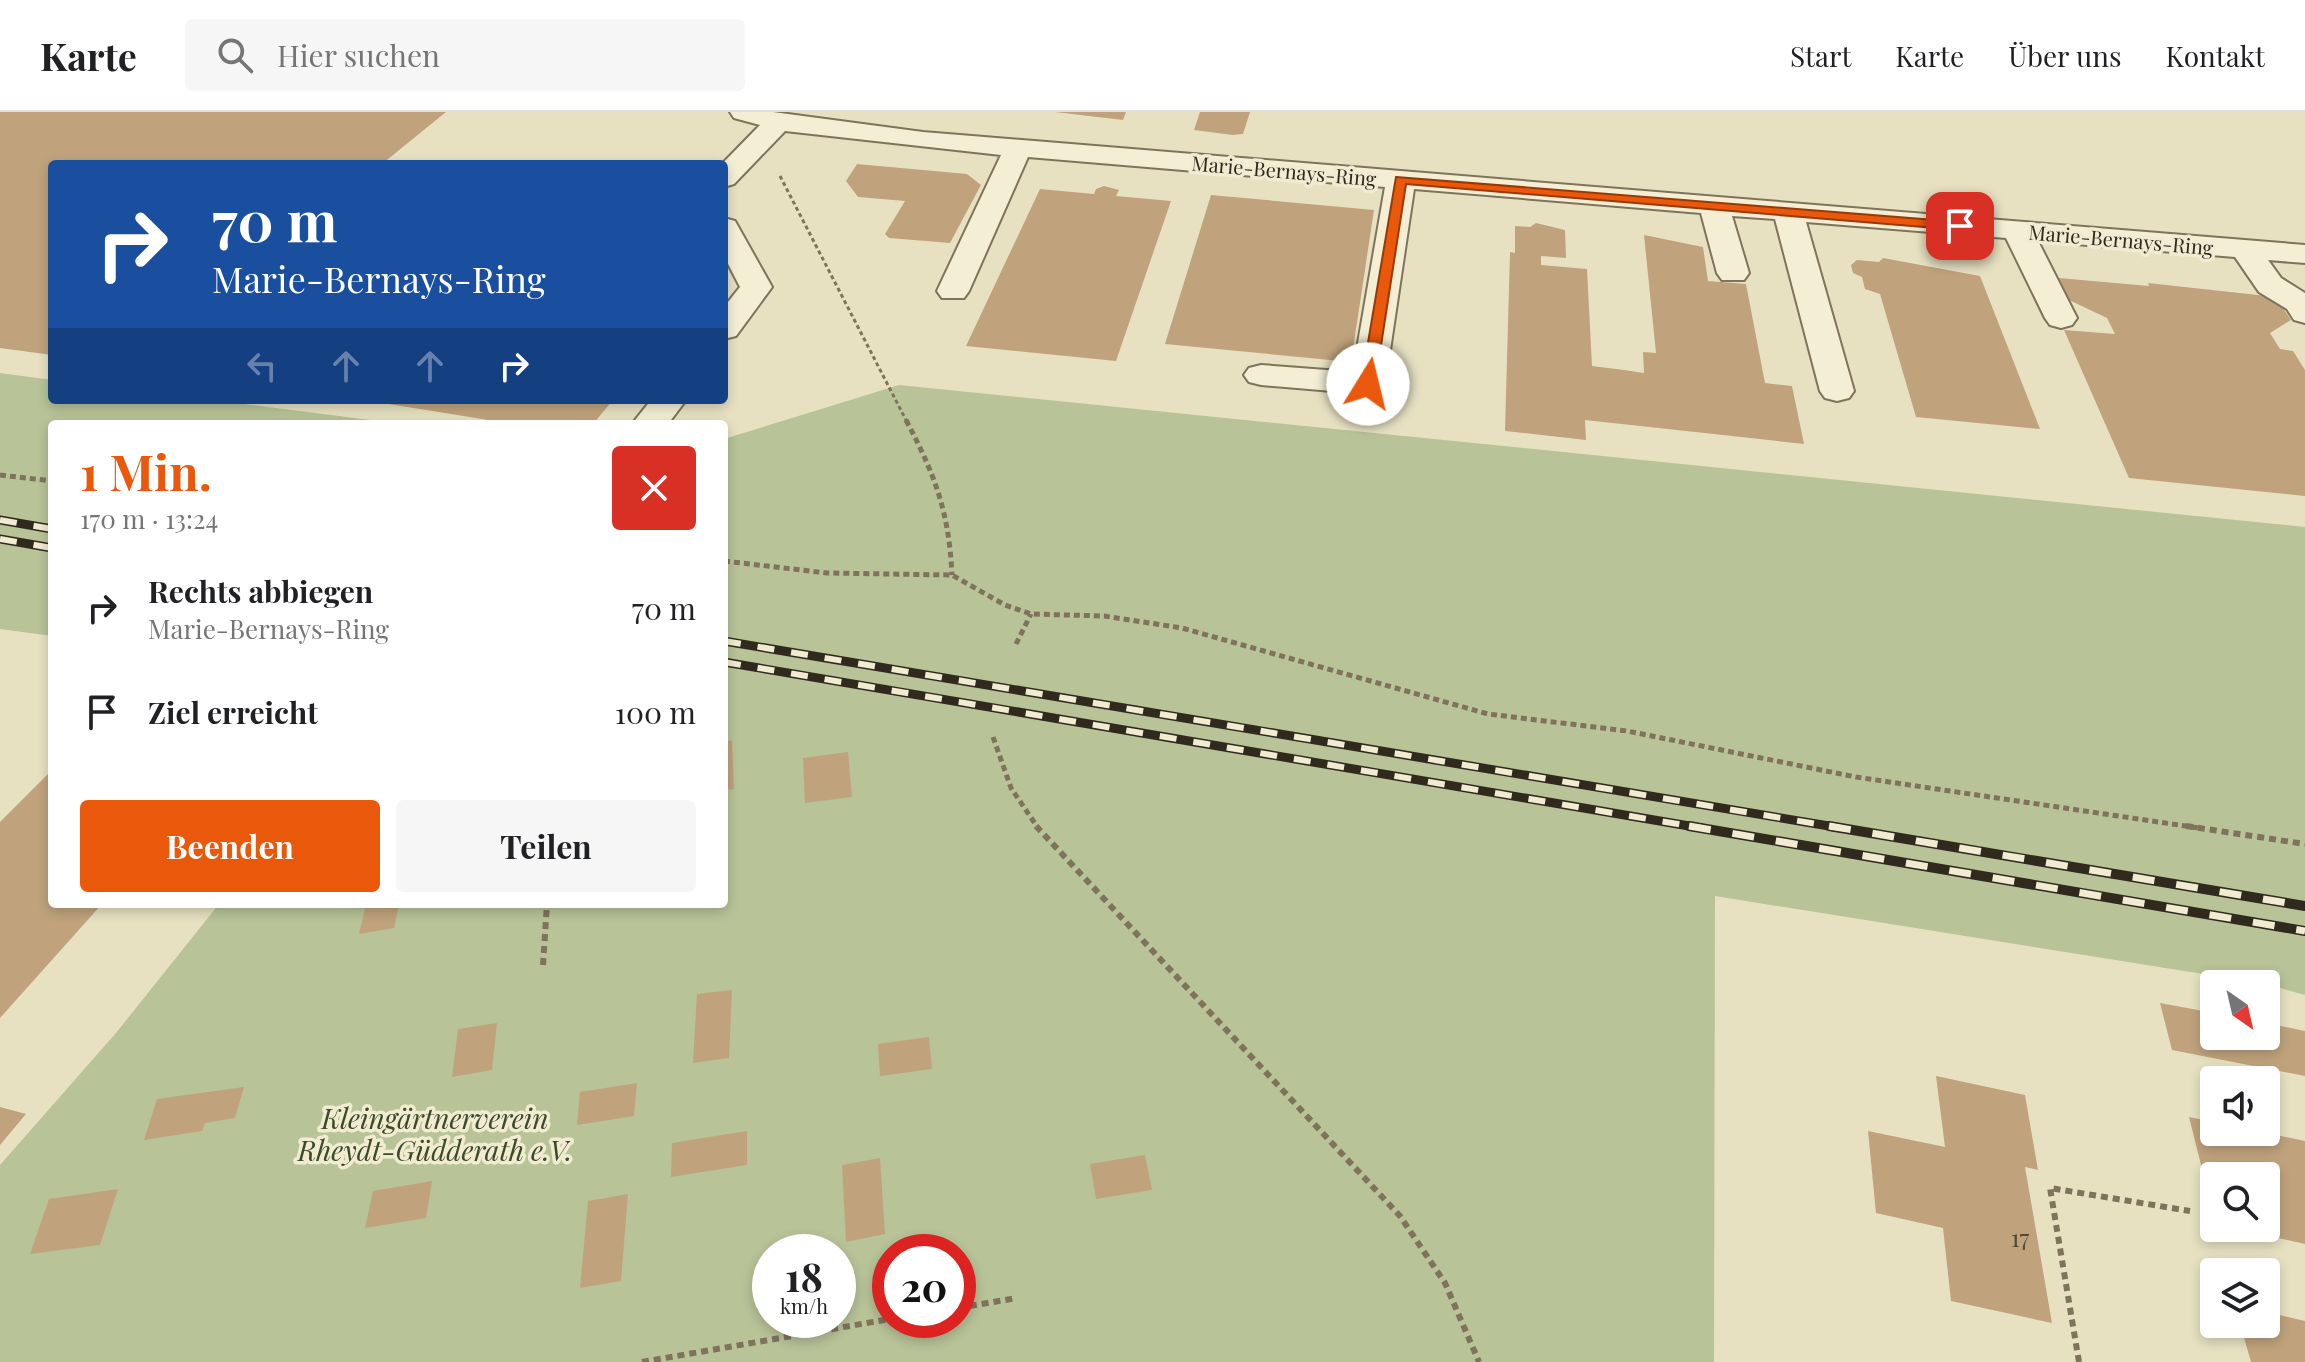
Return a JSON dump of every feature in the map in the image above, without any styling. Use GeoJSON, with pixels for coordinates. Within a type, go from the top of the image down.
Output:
{"type":"FeatureCollection","features":[{"type":"Feature","properties":{"kind":"street","name":"Marie-Bernays-Ring"},"geometry":{"type":"LineString","coordinates":[[743,112],[769,132],[980,134],[1018,148],[2305,254]]}},
{"type":"Feature","properties":{"kind":"street"},"geometry":{"type":"LineString","coordinates":[[728,174],[769,132]]}},
{"type":"Feature","properties":{"kind":"street"},"geometry":{"type":"LineString","coordinates":[[953,291],[1001,192],[1018,148]]}},
{"type":"Feature","properties":{"kind":"street"},"geometry":{"type":"LineString","coordinates":[[1261,375],[1368,384],[1401,180]]}},
{"type":"Feature","properties":{"kind":"street"},"geometry":{"type":"LineString","coordinates":[[1714,206],[1733,273]]}},
{"type":"Feature","properties":{"kind":"street"},"geometry":{"type":"LineString","coordinates":[[1788,212],[1837,391]]}},
{"type":"Feature","properties":{"kind":"street"},"geometry":{"type":"LineString","coordinates":[[2017,230],[2061,318]]}},
{"type":"Feature","properties":{"kind":"street"},"geometry":{"type":"LineString","coordinates":[[728,234],[756,287],[728,324]]}},
{"type":"Feature","properties":{"kind":"street"},"geometry":{"type":"LineString","coordinates":[[2244,249],[2270,285],[2299,303],[2305,313]]}},
{"type":"Feature","properties":{"kind":"street"},"geometry":{"type":"LineString","coordinates":[[653,420],[666,404]]}},
{"type":"Feature","properties":{"kind":"path"},"geometry":{"type":"LineString","coordinates":[[769,132],[931,468],[950,528],[952,575]]}},
{"type":"Feature","properties":{"kind":"path"},"geometry":{"type":"LineString","coordinates":[[0,475],[48,481]]}},
{"type":"Feature","properties":{"kind":"path"},"geometry":{"type":"LineString","coordinates":[[728,561],[827,573],[952,575],[1005,605],[1031,614],[1104,616],[1182,628],[1488,714],[1627,731],[1856,777],[2305,844]]}},
{"type":"Feature","properties":{"kind":"path"},"geometry":{"type":"LineString","coordinates":[[1016,644],[1031,614]]}},
{"type":"Feature","properties":{"kind":"path"},"geometry":{"type":"LineString","coordinates":[[993,737],[1005,782],[1062,856],[1370,1180],[1424,1244],[1466,1321],[1479,1362]]}},
{"type":"Feature","properties":{"kind":"path"},"geometry":{"type":"LineString","coordinates":[[543,965],[547,908]]}},
{"type":"Feature","properties":{"kind":"path"},"geometry":{"type":"LineString","coordinates":[[2079,1362],[2050,1188],[2190,1211]]}},
{"type":"Feature","properties":{"kind":"path"},"geometry":{"type":"LineString","coordinates":[[976,1305],[1017,1298]]}},
{"type":"Feature","properties":{"kind":"path"},"geometry":{"type":"LineString","coordinates":[[642,1362],[872,1322]]}},
{"type":"Feature","properties":{"kind":"green space"},"geometry":{"type":"Polygon","coordinates":[[[0,373],[48,379],[48,404],[244,404],[370,420],[48,420],[48,635],[0,629],[0,373]]]}},
{"type":"Feature","properties":{"kind":"green space","name":"Kleingärtnerverein Rheydt-Güdderath e.V."},"geometry":{"type":"Polygon","coordinates":[[[899,385],[2305,527],[2305,995],[2280,988],[2280,970],[2200,970],[2200,973],[1715,896],[1714,1362],[0,1362],[0,1165],[116,1033],[216,908],[728,908],[728,438],[899,385]]]}},
{"type":"Feature","properties":{"kind":"building"},"geometry":{"type":"Polygon","coordinates":[[[0,112],[446,112],[387,160],[48,160],[48,354],[0,348],[0,112]]]}},
{"type":"Feature","properties":{"kind":"building"},"geometry":{"type":"Polygon","coordinates":[[[1055,112],[1126,112],[1123,120],[1055,112]]]}},
{"type":"Feature","properties":{"kind":"building"},"geometry":{"type":"Polygon","coordinates":[[[1200,112],[1250,112],[1243,134],[1233,135],[1194,130],[1200,112]]]}},
{"type":"Feature","properties":{"kind":"building"},"geometry":{"type":"Polygon","coordinates":[[[857,164],[967,174],[981,185],[950,243],[889,238],[885,234],[905,201],[858,197],[846,181],[857,164]]]}},
{"type":"Feature","properties":{"kind":"building"},"geometry":{"type":"Polygon","coordinates":[[[1104,186],[1119,190],[1116,196],[1171,201],[1116,361],[966,346],[1040,189],[1094,194],[1096,189],[1104,186]]]}},
{"type":"Feature","properties":{"kind":"building"},"geometry":{"type":"Polygon","coordinates":[[[1211,195],[1374,210],[1351,362],[1165,344],[1211,195]]]}},
{"type":"Feature","properties":{"kind":"building"},"geometry":{"type":"Polygon","coordinates":[[[1536,223],[1565,230],[1566,258],[1541,256],[1541,265],[1587,269],[1592,366],[1644,373],[1643,352],[1656,353],[1644,235],[1703,247],[1708,281],[1746,284],[1765,383],[1792,386],[1804,444],[1585,420],[1586,440],[1505,431],[1510,252],[1515,253],[1515,226],[1530,227],[1536,223]]]}},
{"type":"Feature","properties":{"kind":"building"},"geometry":{"type":"Polygon","coordinates":[[[1883,258],[1980,276],[2040,429],[1916,417],[1880,294],[1865,289],[1862,277],[1853,273],[1851,265],[1857,260],[1879,262],[1883,258]]]}},
{"type":"Feature","properties":{"kind":"building"},"geometry":{"type":"Polygon","coordinates":[[[2059,278],[2149,286],[2148,283],[2276,297],[2291,320],[2270,333],[2280,349],[2293,351],[2305,370],[2305,496],[2129,478],[2064,330],[2115,334],[2107,318],[2069,300],[2059,278]]]}},
{"type":"Feature","properties":{"kind":"building"},"geometry":{"type":"Polygon","coordinates":[[[389,404],[610,404],[596,420],[488,420],[389,404]]]}},
{"type":"Feature","properties":{"kind":"building"},"geometry":{"type":"Polygon","coordinates":[[[732,740],[734,789],[728,790],[728,741],[732,740]]]}},
{"type":"Feature","properties":{"kind":"building"},"geometry":{"type":"Polygon","coordinates":[[[848,752],[852,797],[805,803],[803,758],[848,752]]]}},
{"type":"Feature","properties":{"kind":"building"},"geometry":{"type":"Polygon","coordinates":[[[48,774],[48,908],[98,908],[0,1018],[0,822],[48,774]]]}},
{"type":"Feature","properties":{"kind":"building"},"geometry":{"type":"Polygon","coordinates":[[[365,908],[398,908],[394,928],[359,934],[365,908]]]}},
{"type":"Feature","properties":{"kind":"building"},"geometry":{"type":"Polygon","coordinates":[[[732,990],[729,1058],[693,1063],[697,994],[732,990]]]}},
{"type":"Feature","properties":{"kind":"building"},"geometry":{"type":"Polygon","coordinates":[[[2160,1003],[2200,1010],[2200,1050],[2280,1050],[2280,1026],[2305,1031],[2305,1076],[2280,1071],[2280,1066],[2254,1066],[2172,1050],[2160,1003]]]}},
{"type":"Feature","properties":{"kind":"building"},"geometry":{"type":"Polygon","coordinates":[[[497,1023],[492,1070],[452,1077],[458,1029],[497,1023]]]}},
{"type":"Feature","properties":{"kind":"building"},"geometry":{"type":"Polygon","coordinates":[[[929,1037],[932,1069],[880,1076],[878,1044],[929,1037]]]}},
{"type":"Feature","properties":{"kind":"building"},"geometry":{"type":"Polygon","coordinates":[[[1936,1076],[2025,1095],[2038,1170],[2025,1167],[2052,1323],[1951,1301],[1943,1228],[1876,1213],[1868,1131],[1945,1147],[1936,1076]]]}},
{"type":"Feature","properties":{"kind":"building"},"geometry":{"type":"Polygon","coordinates":[[[637,1083],[634,1116],[577,1125],[580,1092],[637,1083]]]}},
{"type":"Feature","properties":{"kind":"building"},"geometry":{"type":"Polygon","coordinates":[[[244,1087],[235,1118],[205,1123],[202,1131],[144,1140],[157,1099],[244,1087]]]}},
{"type":"Feature","properties":{"kind":"building"},"geometry":{"type":"Polygon","coordinates":[[[0,1107],[26,1114],[0,1145],[0,1107]]]}},
{"type":"Feature","properties":{"kind":"building"},"geometry":{"type":"Polygon","coordinates":[[[2189,1117],[2200,1119],[2200,1146],[2280,1146],[2280,1136],[2305,1141],[2305,1244],[2280,1238],[2280,1162],[2200,1162],[2189,1117]]]}},
{"type":"Feature","properties":{"kind":"building"},"geometry":{"type":"Polygon","coordinates":[[[747,1131],[747,1165],[671,1177],[672,1143],[747,1131]]]}},
{"type":"Feature","properties":{"kind":"building"},"geometry":{"type":"Polygon","coordinates":[[[1145,1155],[1152,1190],[1096,1199],[1090,1164],[1145,1155]]]}},
{"type":"Feature","properties":{"kind":"building"},"geometry":{"type":"Polygon","coordinates":[[[880,1158],[885,1234],[872,1234],[872,1237],[856,1240],[856,1234],[846,1234],[842,1165],[880,1158]]]}},
{"type":"Feature","properties":{"kind":"building"},"geometry":{"type":"Polygon","coordinates":[[[432,1181],[426,1218],[365,1228],[373,1191],[432,1181]]]}},
{"type":"Feature","properties":{"kind":"building"},"geometry":{"type":"Polygon","coordinates":[[[118,1189],[100,1245],[30,1254],[49,1199],[118,1189]]]}},
{"type":"Feature","properties":{"kind":"building"},"geometry":{"type":"Polygon","coordinates":[[[628,1194],[621,1281],[580,1288],[588,1201],[628,1194]]]}},
{"type":"Feature","properties":{"kind":"building"},"geometry":{"type":"Polygon","coordinates":[[[2280,1315],[2305,1321],[2305,1362],[2251,1362],[2244,1338],[2280,1338],[2280,1315]]]}},
{"type":"Feature","properties":{"kind":"railway"},"geometry":{"type":"LineString","coordinates":[[0,520],[48,528]]}},
{"type":"Feature","properties":{"kind":"railway"},"geometry":{"type":"LineString","coordinates":[[0,539],[48,547]]}},
{"type":"Feature","properties":{"kind":"railway"},"geometry":{"type":"LineString","coordinates":[[728,642],[1841,828]]}},
{"type":"Feature","properties":{"kind":"railway"},"geometry":{"type":"LineString","coordinates":[[728,663],[1701,828]]}},
{"type":"Feature","properties":{"kind":"railway"},"geometry":{"type":"LineString","coordinates":[[1689,826],[2305,931]]}},
{"type":"Feature","properties":{"kind":"railway"},"geometry":{"type":"LineString","coordinates":[[1829,826],[2305,906]]}},
{"type":"Feature","properties":{"kind":"route"},"geometry":{"type":"LineString","coordinates":[[1368,384],[1401,180],[1960,226]]}}]}
